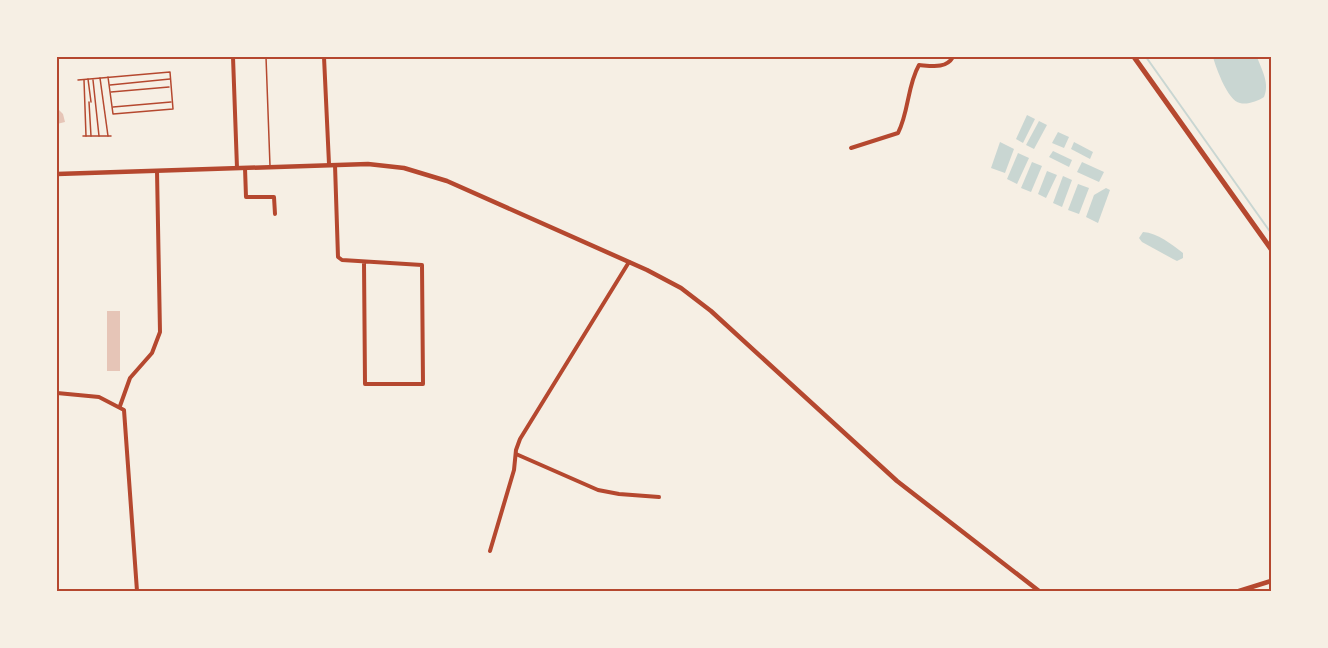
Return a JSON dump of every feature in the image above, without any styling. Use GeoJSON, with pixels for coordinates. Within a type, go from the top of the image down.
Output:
{"type":"FeatureCollection","features":[{"type":"Feature","properties":{"kind":"main road"},"geometry":{"type":"LineString","coordinates":[[1134,57],[1271,249]]}},
{"type":"Feature","properties":{"kind":"street"},"geometry":{"type":"LineString","coordinates":[[233,57],[237,168]]}},
{"type":"Feature","properties":{"kind":"street"},"geometry":{"type":"LineString","coordinates":[[324,57],[338,257],[342,260],[422,265],[423,384],[365,384],[364,262]]}},
{"type":"Feature","properties":{"kind":"street"},"geometry":{"type":"LineString","coordinates":[[851,148],[898,133],[907,110],[913,76],[919,65],[944,65],[949,63],[953,57]]}},
{"type":"Feature","properties":{"kind":"street"},"geometry":{"type":"LineString","coordinates":[[57,174],[332,164],[385,165],[438,178],[672,283],[699,302],[897,482],[1039,591]]}},
{"type":"Feature","properties":{"kind":"street"},"geometry":{"type":"LineString","coordinates":[[245,168],[246,197],[274,196],[275,214]]}},
{"type":"Feature","properties":{"kind":"street"},"geometry":{"type":"LineString","coordinates":[[120,406],[130,378],[152,353],[160,332],[157,171]]}},
{"type":"Feature","properties":{"kind":"street"},"geometry":{"type":"LineString","coordinates":[[490,551],[515,465],[518,442],[531,417],[629,262]]}},
{"type":"Feature","properties":{"kind":"street"},"geometry":{"type":"LineString","coordinates":[[57,393],[99,397],[124,410],[137,591]]}},
{"type":"Feature","properties":{"kind":"street"},"geometry":{"type":"LineString","coordinates":[[516,454],[598,490],[658,497]]}},
{"type":"Feature","properties":{"kind":"street"},"geometry":{"type":"LineString","coordinates":[[1239,591],[1271,581]]}},
{"type":"Feature","properties":{"kind":"lane"},"geometry":{"type":"LineString","coordinates":[[266,57],[270,167]]}},
{"type":"Feature","properties":{"kind":"path"},"geometry":{"type":"LineString","coordinates":[[78,80],[84,79],[93,79],[108,77],[170,72],[172,109],[113,114],[108,77]]}},
{"type":"Feature","properties":{"kind":"path"},"geometry":{"type":"LineString","coordinates":[[84,79],[84,136],[110,136],[100,78]]}},
{"type":"Feature","properties":{"kind":"path"},"geometry":{"type":"LineString","coordinates":[[88,79],[91,136]]}},
{"type":"Feature","properties":{"kind":"path"},"geometry":{"type":"LineString","coordinates":[[93,79],[99,136]]}},
{"type":"Feature","properties":{"kind":"path"},"geometry":{"type":"LineString","coordinates":[[109,85],[170,79]]}},
{"type":"Feature","properties":{"kind":"path"},"geometry":{"type":"LineString","coordinates":[[110,92],[171,87]]}},
{"type":"Feature","properties":{"kind":"path"},"geometry":{"type":"LineString","coordinates":[[112,107],[172,102]]}},
{"type":"Feature","properties":{"kind":"shaded area"},"geometry":{"type":"Polygon","coordinates":[[[1213,57],[1257,57],[1266,82],[1264,97],[1249,103],[1236,101],[1223,83],[1213,57]]]}},
{"type":"Feature","properties":{"kind":"shaded area"},"geometry":{"type":"Polygon","coordinates":[[[1027,115],[1035,119],[1023,143],[1016,139],[1027,115]]]}},
{"type":"Feature","properties":{"kind":"shaded area"},"geometry":{"type":"Polygon","coordinates":[[[1039,121],[1047,125],[1034,149],[1026,145],[1039,121]]]}},
{"type":"Feature","properties":{"kind":"shaded area"},"geometry":{"type":"Polygon","coordinates":[[[1058,132],[1069,137],[1064,148],[1052,143],[1058,132]]]}},
{"type":"Feature","properties":{"kind":"shaded area"},"geometry":{"type":"Polygon","coordinates":[[[1000,142],[1014,149],[1005,173],[991,168],[1000,142]]]}},
{"type":"Feature","properties":{"kind":"shaded area"},"geometry":{"type":"Polygon","coordinates":[[[1074,142],[1093,152],[1090,159],[1071,149],[1074,142]]]}},
{"type":"Feature","properties":{"kind":"shaded area"},"geometry":{"type":"Polygon","coordinates":[[[1053,151],[1072,160],[1069,167],[1049,157],[1053,151]]]}},
{"type":"Feature","properties":{"kind":"shaded area"},"geometry":{"type":"Polygon","coordinates":[[[1018,153],[1029,158],[1017,184],[1007,179],[1018,153]]]}},
{"type":"Feature","properties":{"kind":"shaded area"},"geometry":{"type":"Polygon","coordinates":[[[1032,162],[1042,166],[1031,192],[1021,188],[1032,162]]]}},
{"type":"Feature","properties":{"kind":"shaded area"},"geometry":{"type":"Polygon","coordinates":[[[1082,162],[1104,172],[1099,182],[1077,172],[1082,162]]]}},
{"type":"Feature","properties":{"kind":"shaded area"},"geometry":{"type":"Polygon","coordinates":[[[1047,171],[1057,175],[1046,198],[1038,194],[1047,171]]]}},
{"type":"Feature","properties":{"kind":"shaded area"},"geometry":{"type":"Polygon","coordinates":[[[1063,176],[1072,180],[1062,207],[1053,203],[1063,176]]]}},
{"type":"Feature","properties":{"kind":"shaded area"},"geometry":{"type":"Polygon","coordinates":[[[1078,184],[1089,188],[1079,214],[1068,210],[1078,184]]]}},
{"type":"Feature","properties":{"kind":"shaded area"},"geometry":{"type":"Polygon","coordinates":[[[1106,188],[1110,190],[1098,223],[1086,217],[1094,195],[1106,188]]]}},
{"type":"Feature","properties":{"kind":"shaded area"},"geometry":{"type":"Polygon","coordinates":[[[1143,232],[1154,234],[1169,243],[1183,253],[1183,258],[1177,261],[1142,242],[1139,238],[1143,232]]]}},
{"type":"Feature","properties":{"kind":"building"},"geometry":{"type":"Polygon","coordinates":[[[57,108],[63,114],[65,122],[57,124],[57,108]]]}},
{"type":"Feature","properties":{"kind":"building"},"geometry":{"type":"Polygon","coordinates":[[[107,311],[120,311],[120,371],[107,371],[107,311]]]}},
{"type":"Feature","properties":{"kind":"waterway"},"geometry":{"type":"LineString","coordinates":[[1146,57],[1271,233]]}}]}
